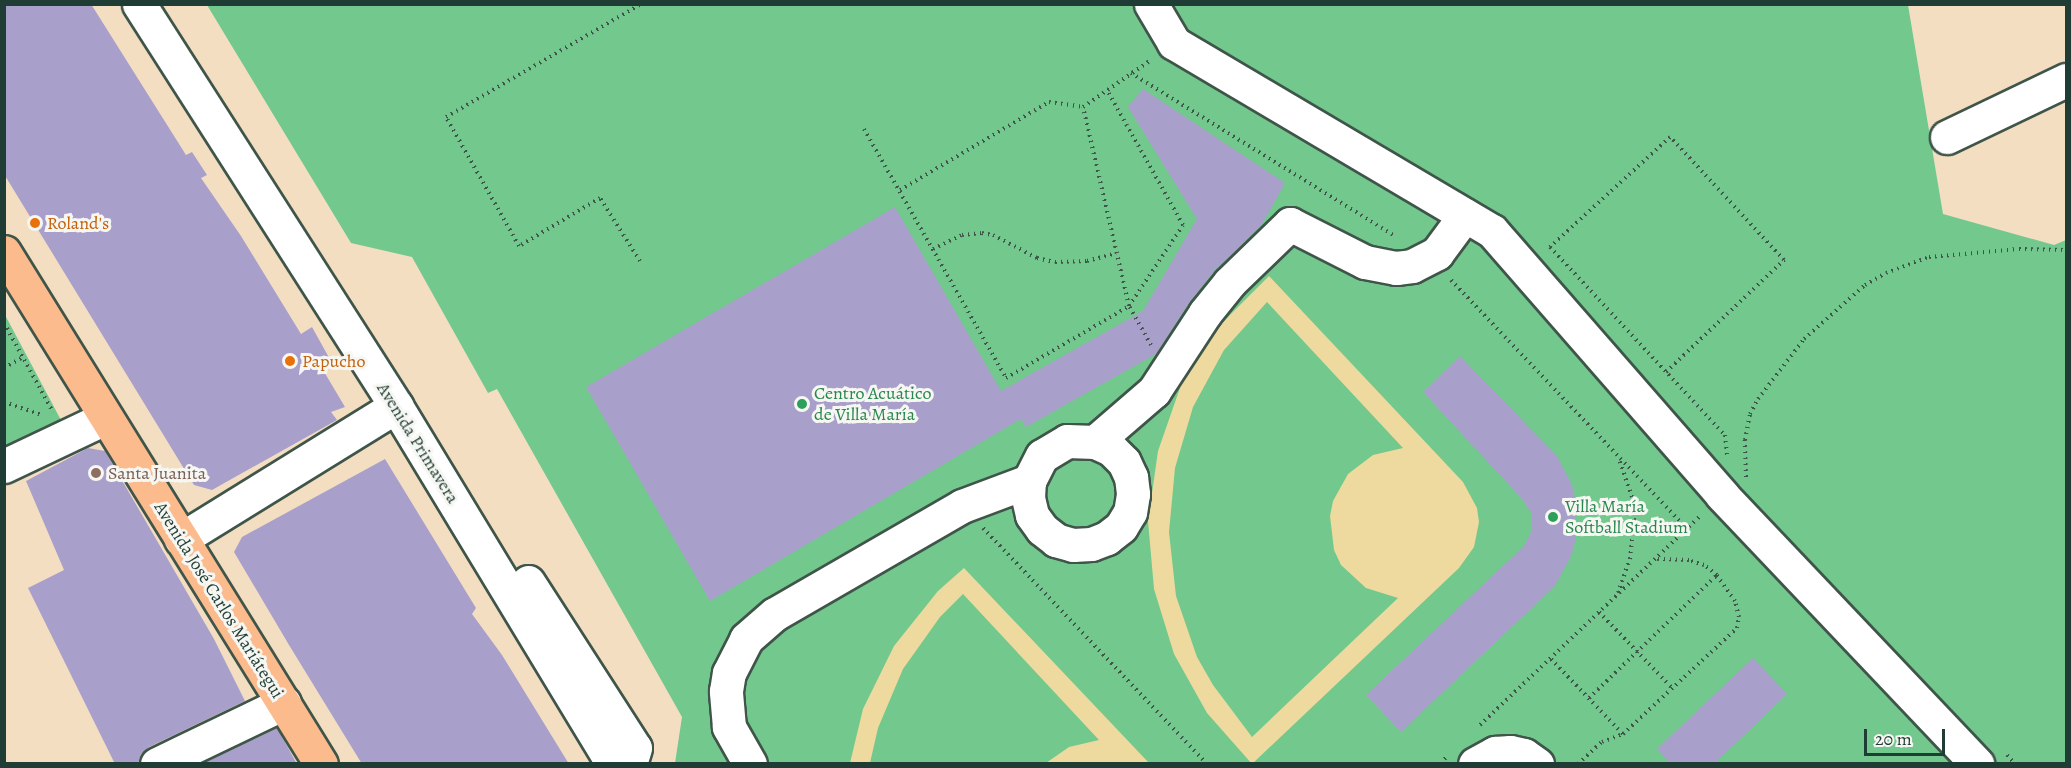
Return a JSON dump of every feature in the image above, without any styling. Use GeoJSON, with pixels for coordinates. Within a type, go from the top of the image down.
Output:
{"type":"FeatureCollection","features":[{"type":"Feature","properties":{"kind":"main road","name":"Avenida José Carlos Mariátegui"},"geometry":{"type":"LineString","coordinates":[[4,252],[321,764]]}},
{"type":"Feature","properties":{"kind":"street","name":"Avenida Primavera"},"geometry":{"type":"LineString","coordinates":[[139,4],[396,406],[613,764]]}},
{"type":"Feature","properties":{"kind":"street"},"geometry":{"type":"LineString","coordinates":[[1151,4],[1174,43],[1492,231],[1987,755]]}},
{"type":"Feature","properties":{"kind":"street"},"geometry":{"type":"LineString","coordinates":[[1947,137],[2067,80]]}},
{"type":"Feature","properties":{"kind":"street"},"geometry":{"type":"LineString","coordinates":[[1095,442],[1154,391],[1204,313],[1229,283],[1290,224],[1365,262],[1396,268],[1412,266],[1437,253],[1465,215]]}},
{"type":"Feature","properties":{"kind":"street"},"geometry":{"type":"LineString","coordinates":[[181,539],[396,406]]}},
{"type":"Feature","properties":{"kind":"street"},"geometry":{"type":"LineString","coordinates":[[4,466],[105,418]]}},
{"type":"Feature","properties":{"kind":"street"},"geometry":{"type":"LineString","coordinates":[[1067,441],[1095,442],[1111,449],[1124,462],[1131,477],[1133,494],[1130,512],[1120,527],[1107,538],[1091,544],[1073,545],[1056,540],[1042,530],[1032,515],[1028,498],[1029,481],[1038,462],[1054,447],[1067,441]]}},
{"type":"Feature","properties":{"kind":"street"},"geometry":{"type":"LineString","coordinates":[[418,443],[449,460],[636,748],[630,764]]}},
{"type":"Feature","properties":{"kind":"street"},"geometry":{"type":"LineString","coordinates":[[750,764],[729,727],[726,709],[729,673],[746,639],[775,614],[962,506],[1029,481]]}},
{"type":"Feature","properties":{"kind":"street"},"geometry":{"type":"LineString","coordinates":[[157,764],[284,703]]}},
{"type":"Feature","properties":{"kind":"street"},"geometry":{"type":"LineString","coordinates":[[1463,758],[1510,752],[1524,755],[1538,764]]}},
{"type":"Feature","properties":{"kind":"path"},"geometry":{"type":"LineString","coordinates":[[640,261],[600,198],[519,246],[446,117],[641,4]]}},
{"type":"Feature","properties":{"kind":"path"},"geometry":{"type":"LineString","coordinates":[[900,190],[1049,102],[1083,107],[1174,43]]}},
{"type":"Feature","properties":{"kind":"path"},"geometry":{"type":"LineString","coordinates":[[864,129],[1006,378],[1129,306],[1184,225],[1107,90]]}},
{"type":"Feature","properties":{"kind":"path"},"geometry":{"type":"LineString","coordinates":[[1083,107],[1129,306],[1166,371]]}},
{"type":"Feature","properties":{"kind":"path"},"geometry":{"type":"LineString","coordinates":[[1666,372],[1784,260],[1670,137],[1550,247],[1666,372],[1725,435],[1727,482],[1736,491]]}},
{"type":"Feature","properties":{"kind":"path"},"geometry":{"type":"LineString","coordinates":[[933,249],[962,235],[982,232],[993,235],[1037,258],[1055,262],[1087,261],[1116,253]]}},
{"type":"Feature","properties":{"kind":"path"},"geometry":{"type":"LineString","coordinates":[[1476,729],[1655,559],[1736,491],[1746,477],[1745,440],[1750,414],[1758,399],[1804,339],[1865,285],[1886,273],[1929,257],[2019,249],[2067,250]]}},
{"type":"Feature","properties":{"kind":"path"},"geometry":{"type":"LineString","coordinates":[[4,323],[57,420]]}},
{"type":"Feature","properties":{"kind":"path"},"geometry":{"type":"LineString","coordinates":[[4,368],[23,357]]}},
{"type":"Feature","properties":{"kind":"path"},"geometry":{"type":"LineString","coordinates":[[1617,456],[1626,476],[1634,520],[1630,559],[1617,596]]}},
{"type":"Feature","properties":{"kind":"path"},"geometry":{"type":"LineString","coordinates":[[962,506],[1208,764]]}},
{"type":"Feature","properties":{"kind":"path"},"geometry":{"type":"LineString","coordinates":[[1578,764],[1602,742],[1623,734],[1737,628],[1739,617],[1735,601],[1717,575],[1704,565],[1689,560],[1673,557],[1655,559]]}},
{"type":"Feature","properties":{"kind":"path"},"geometry":{"type":"LineString","coordinates":[[1589,698],[1717,575]]}},
{"type":"Feature","properties":{"kind":"path"},"geometry":{"type":"LineString","coordinates":[[1599,612],[1672,689]]}},
{"type":"Feature","properties":{"kind":"path"},"geometry":{"type":"LineString","coordinates":[[1551,659],[1623,734]]}},
{"type":"Feature","properties":{"kind":"path"},"geometry":{"type":"LineString","coordinates":[[1987,755],[2014,764]]}},
{"type":"Feature","properties":{"kind":"path"},"geometry":{"type":"LineString","coordinates":[[1441,764],[1463,758]]}},
{"type":"Feature","properties":{"kind":"green space"},"geometry":{"type":"Polygon","coordinates":[[[207,5],[1908,5],[1943,214],[2054,245],[2066,240],[2066,763],[675,763],[682,717],[497,389],[488,393],[412,257],[351,243],[207,5]]]}},
{"type":"Feature","properties":{"kind":"green space"},"geometry":{"type":"Polygon","coordinates":[[[4,313],[62,422],[4,450],[4,313]]]}},
{"type":"Feature","properties":{"kind":"sand"},"geometry":{"type":"Polygon","coordinates":[[[1269,276],[1463,482],[1477,508],[1479,522],[1474,547],[1459,568],[1252,764],[1207,713],[1174,654],[1154,589],[1148,521],[1158,451],[1181,385],[1219,326],[1269,276]],[[1267,302],[1224,350],[1193,407],[1175,468],[1169,532],[1176,596],[1197,657],[1213,685],[1252,737],[1398,598],[1366,588],[1341,565],[1334,550],[1330,516],[1333,501],[1348,474],[1373,455],[1403,448],[1267,302]]]}},
{"type":"Feature","properties":{"kind":"sand"},"geometry":{"type":"Polygon","coordinates":[[[964,568],[1149,763],[1046,763],[1069,747],[1099,740],[963,594],[940,617],[903,669],[878,728],[870,763],[850,763],[863,709],[894,646],[938,591],[964,568]]]}},
{"type":"Feature","properties":{"kind":"building"},"geometry":{"type":"Polygon","coordinates":[[[4,4],[91,4],[186,155],[192,152],[207,175],[201,178],[241,236],[301,334],[312,327],[332,363],[323,370],[345,407],[331,412],[337,420],[212,490],[194,485],[4,174],[4,4]]]}},
{"type":"Feature","properties":{"kind":"building","name":"Centro Acuático de Villa María"},"geometry":{"type":"Polygon","coordinates":[[[1143,89],[1285,183],[1261,226],[1214,271],[1189,303],[1156,354],[1026,427],[1021,419],[710,601],[586,387],[895,207],[1001,391],[1143,311],[1197,219],[1128,107],[1143,89]]]}},
{"type":"Feature","properties":{"kind":"building"},"geometry":{"type":"Polygon","coordinates":[[[1460,356],[1557,456],[1572,485],[1576,502],[1576,536],[1572,554],[1555,586],[1401,732],[1366,695],[1524,546],[1532,530],[1531,513],[1523,500],[1423,392],[1460,356]]]}},
{"type":"Feature","properties":{"kind":"building"},"geometry":{"type":"Polygon","coordinates":[[[88,448],[105,451],[214,639],[245,701],[149,747],[141,754],[138,764],[115,764],[28,588],[64,570],[26,481],[88,448]]]}},
{"type":"Feature","properties":{"kind":"building"},"geometry":{"type":"Polygon","coordinates":[[[385,459],[476,608],[472,614],[502,655],[569,764],[362,764],[289,645],[234,552],[242,537],[385,459]]]}},
{"type":"Feature","properties":{"kind":"building"},"geometry":{"type":"Polygon","coordinates":[[[1753,658],[1787,694],[1714,764],[1671,764],[1657,749],[1753,658]]]}},
{"type":"Feature","properties":{"kind":"building"},"geometry":{"type":"Polygon","coordinates":[[[277,728],[297,764],[201,764],[263,735],[277,728]]]}},
{"type":"Feature","properties":{"kind":"place","name":"Roland's"},"geometry":{"type":"Point","coordinates":[35,223]}},
{"type":"Feature","properties":{"kind":"place","name":"Papucho"},"geometry":{"type":"Point","coordinates":[290,361]}},
{"type":"Feature","properties":{"kind":"place","name":"Centro Acuático de Villa María"},"geometry":{"type":"Point","coordinates":[802,404]}},
{"type":"Feature","properties":{"kind":"place","name":"Santa Juanita"},"geometry":{"type":"Point","coordinates":[96,473]}},
{"type":"Feature","properties":{"kind":"place","name":"Villa María Softball Stadium"},"geometry":{"type":"Point","coordinates":[1553,517]}}]}
